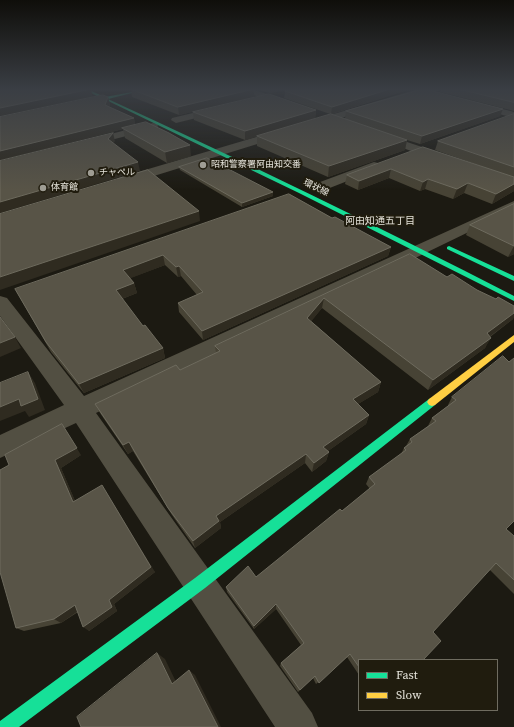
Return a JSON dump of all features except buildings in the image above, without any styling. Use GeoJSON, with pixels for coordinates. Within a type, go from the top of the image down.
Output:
{"type":"FeatureCollection","features":[{"type":"Feature","properties":{"kind":"main road","name":"環状線"},"geometry":{"type":"LineString","coordinates":[[175,123],[221,147],[427,243],[514,279]]}},
{"type":"Feature","properties":{"kind":"main road","name":"環状線"},"geometry":{"type":"LineString","coordinates":[[179,123],[189,126]]}},
{"type":"Feature","properties":{"kind":"main road"},"geometry":{"type":"LineString","coordinates":[[235,148],[248,154]]}},
{"type":"Feature","properties":{"kind":"main road","name":"環状線"},"geometry":{"type":"LineString","coordinates":[[310,188],[331,194]]}},
{"type":"Feature","properties":{"kind":"main road","name":"環状線"},"geometry":{"type":"LineString","coordinates":[[427,243],[514,298]]}},
{"type":"Feature","properties":{"kind":"main road"},"geometry":{"type":"LineString","coordinates":[[6,727],[200,583],[514,338]]}},
{"type":"Feature","properties":{"kind":"street"},"geometry":{"type":"LineString","coordinates":[[74,147],[159,123]]}},
{"type":"Feature","properties":{"kind":"street"},"geometry":{"type":"LineString","coordinates":[[114,184],[221,147],[235,148],[317,123]]}},
{"type":"Feature","properties":{"kind":"street"},"geometry":{"type":"LineString","coordinates":[[367,132],[456,163]]}},
{"type":"Feature","properties":{"kind":"street"},"geometry":{"type":"LineString","coordinates":[[404,155],[434,145]]}},
{"type":"Feature","properties":{"kind":"street"},"geometry":{"type":"LineString","coordinates":[[279,200],[382,164]]}},
{"type":"Feature","properties":{"kind":"street"},"geometry":{"type":"LineString","coordinates":[[0,447],[427,243],[514,205]]}},
{"type":"Feature","properties":{"kind":"street"},"geometry":{"type":"LineString","coordinates":[[5,298],[298,727]]}},
{"type":"Feature","properties":{"kind":"traffic: fast"},"geometry":{"type":"LineString","coordinates":[[157,123],[301,191],[514,299]]}},
{"type":"Feature","properties":{"kind":"traffic: fast"},"geometry":{"type":"LineString","coordinates":[[449,248],[514,279]]}},
{"type":"Feature","properties":{"kind":"traffic: fast"},"geometry":{"type":"LineString","coordinates":[[6,727],[200,583],[432,402]]}},
{"type":"Feature","properties":{"kind":"traffic: slow"},"geometry":{"type":"LineString","coordinates":[[432,402],[514,338]]}},
{"type":"Feature","properties":{"kind":"place","name":"昭和警察署阿由知交番"},"geometry":{"type":"Point","coordinates":[203,165]}},
{"type":"Feature","properties":{"kind":"place","name":"チャペル"},"geometry":{"type":"Point","coordinates":[91,173]}},
{"type":"Feature","properties":{"kind":"place","name":"体育館"},"geometry":{"type":"Point","coordinates":[43,188]}},
{"type":"Feature","properties":{"kind":"district","name":"阿由知通五丁目"},"geometry":{"type":"Point","coordinates":[380,221]}}]}
